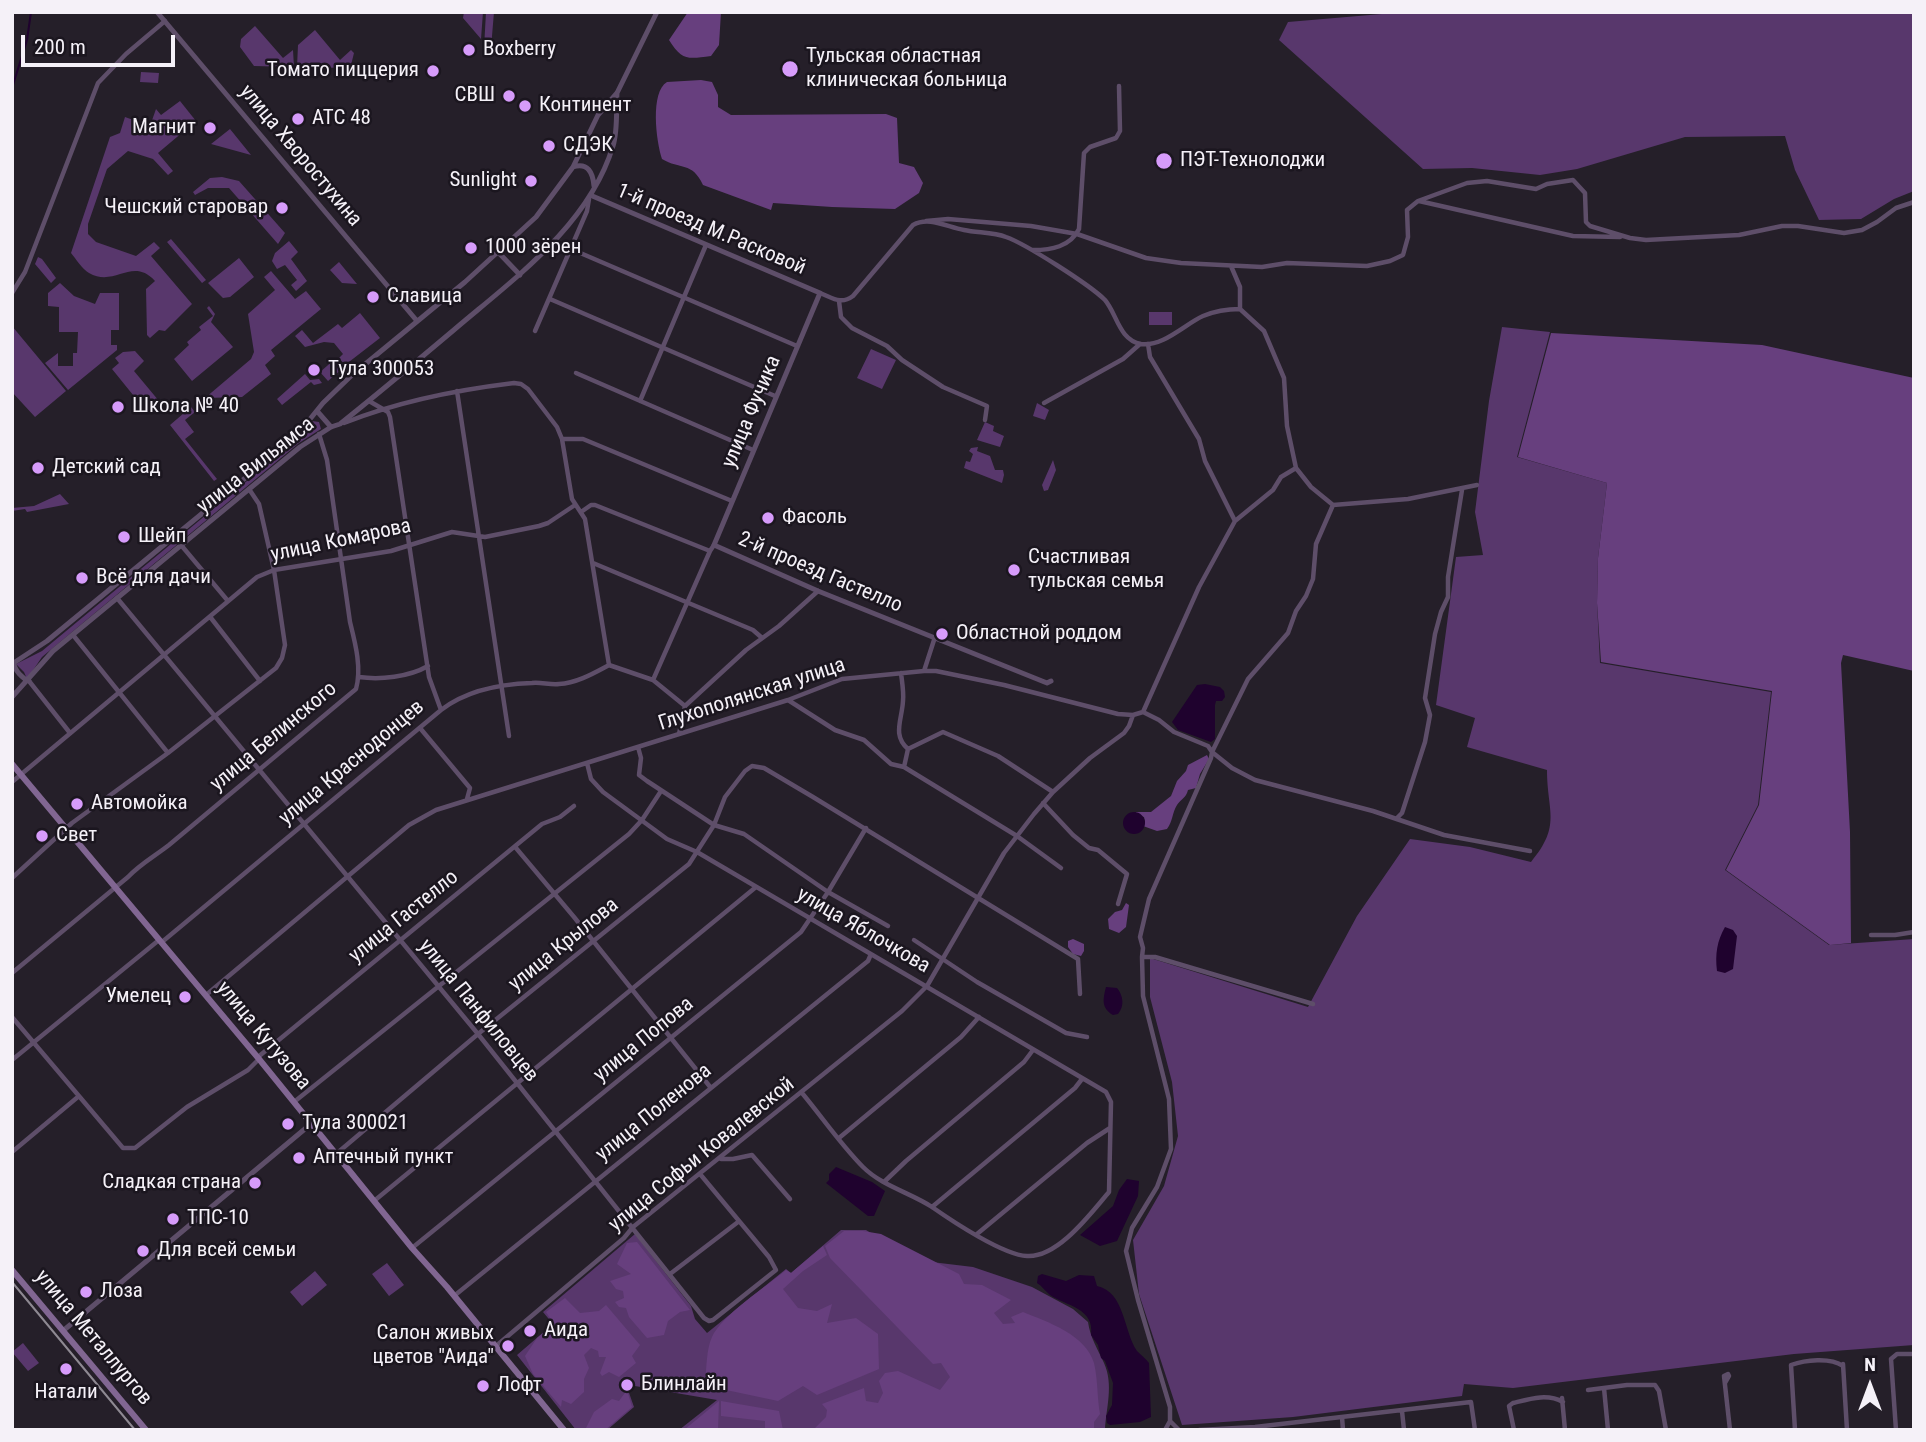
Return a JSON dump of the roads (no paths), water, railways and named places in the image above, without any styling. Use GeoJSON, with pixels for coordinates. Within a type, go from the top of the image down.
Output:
{"type":"FeatureCollection","features":[{"type":"Feature","properties":{"kind":"main road","name":"улица Кутузова"},"geometry":{"type":"LineString","coordinates":[[12,764],[564,1430]]}},
{"type":"Feature","properties":{"kind":"main road","name":"улица Металлургов"},"geometry":{"type":"LineString","coordinates":[[12,1270],[146,1430]]}},
{"type":"Feature","properties":{"kind":"street","name":"улица Хворостухина"},"geometry":{"type":"LineString","coordinates":[[157,12],[417,321]]}},
{"type":"Feature","properties":{"kind":"street","name":"улица Вильямса"},"geometry":{"type":"LineString","coordinates":[[13,663],[47,641],[272,456],[298,433],[352,376],[536,217],[573,167],[598,115],[617,93],[657,12]]}},
{"type":"Feature","properties":{"kind":"street"},"geometry":{"type":"LineString","coordinates":[[12,293],[25,272],[98,83],[126,54],[165,21]]}},
{"type":"Feature","properties":{"kind":"street"},"geometry":{"type":"LineString","coordinates":[[1032,251],[1064,245],[1077,234],[1084,153],[1090,147],[1116,138],[1120,131],[1119,86]]}},
{"type":"Feature","properties":{"kind":"street","name":"улица Вильямса"},"geometry":{"type":"LineString","coordinates":[[12,697],[53,651],[319,434],[340,424],[369,401],[520,275],[556,240],[592,192],[613,146],[617,93]]}},
{"type":"Feature","properties":{"kind":"street"},"geometry":{"type":"LineString","coordinates":[[606,108],[616,118]]}},
{"type":"Feature","properties":{"kind":"street"},"geometry":{"type":"LineString","coordinates":[[535,331],[587,211],[592,192],[592,173],[583,166],[573,167]]}},
{"type":"Feature","properties":{"kind":"street"},"geometry":{"type":"LineString","coordinates":[[820,293],[844,302],[853,296],[913,225],[926,220],[948,219],[1031,226],[1077,234],[1146,258],[1181,263],[1262,267],[1287,263],[1367,266],[1403,255],[1408,237],[1407,210],[1418,201],[1467,183],[1487,181],[1536,189],[1547,184],[1573,180],[1585,193],[1586,222],[1590,226],[1630,238]]}},
{"type":"Feature","properties":{"kind":"street","name":"1-й проезд М.Расковой"},"geometry":{"type":"LineString","coordinates":[[592,192],[706,245],[820,293]]}},
{"type":"Feature","properties":{"kind":"street"},"geometry":{"type":"LineString","coordinates":[[1418,201],[1573,236],[1646,240],[1717,237],[1782,226],[1854,232],[1877,222],[1896,208],[1914,202]]}},
{"type":"Feature","properties":{"kind":"street"},"geometry":{"type":"LineString","coordinates":[[926,220],[965,231],[1000,235],[1032,251],[1104,300],[1127,337],[1127,355]]}},
{"type":"Feature","properties":{"kind":"street"},"geometry":{"type":"LineString","coordinates":[[640,401],[706,245]]}},
{"type":"Feature","properties":{"kind":"street"},"geometry":{"type":"LineString","coordinates":[[571,249],[797,346]]}},
{"type":"Feature","properties":{"kind":"street"},"geometry":{"type":"LineString","coordinates":[[498,252],[520,275]]}},
{"type":"Feature","properties":{"kind":"street"},"geometry":{"type":"LineString","coordinates":[[1231,265],[1240,287],[1240,309]]}},
{"type":"Feature","properties":{"kind":"street","name":"улица Фучика"},"geometry":{"type":"LineString","coordinates":[[714,545],[820,293]]}},
{"type":"Feature","properties":{"kind":"street"},"geometry":{"type":"LineString","coordinates":[[550,299],[775,396]]}},
{"type":"Feature","properties":{"kind":"street"},"geometry":{"type":"LineString","coordinates":[[839,301],[841,317],[852,328],[887,346],[901,360],[943,387],[987,406],[985,420]]}},
{"type":"Feature","properties":{"kind":"street"},"geometry":{"type":"LineString","coordinates":[[1127,337],[1141,344],[1148,344],[1167,337],[1204,316],[1225,309],[1240,309],[1264,331],[1284,378],[1287,426],[1296,466],[1311,487],[1333,505],[1408,499],[1477,485]]}},
{"type":"Feature","properties":{"kind":"street"},"geometry":{"type":"LineString","coordinates":[[1044,403],[1127,355],[1141,344]]}},
{"type":"Feature","properties":{"kind":"street"},"geometry":{"type":"LineString","coordinates":[[1148,344],[1150,357],[1199,439],[1205,461],[1234,521]]}},
{"type":"Feature","properties":{"kind":"street"},"geometry":{"type":"LineString","coordinates":[[576,373],[753,450]]}},
{"type":"Feature","properties":{"kind":"street"},"geometry":{"type":"LineString","coordinates":[[340,424],[383,408],[457,391],[521,384],[528,389],[550,415],[562,439],[570,491],[575,505],[585,519],[609,665]]}},
{"type":"Feature","properties":{"kind":"street"},"geometry":{"type":"LineString","coordinates":[[457,391],[464,423],[477,535],[509,736]]}},
{"type":"Feature","properties":{"kind":"street"},"geometry":{"type":"LineString","coordinates":[[369,401],[372,405],[383,408]]}},
{"type":"Feature","properties":{"kind":"street","name":"улица Краснодонцев"},"geometry":{"type":"LineString","coordinates":[[12,1060],[441,710],[432,691],[390,417],[383,408]]}},
{"type":"Feature","properties":{"kind":"street","name":"улица Вильямса"},"geometry":{"type":"LineString","coordinates":[[317,411],[331,427]]}},
{"type":"Feature","properties":{"kind":"street","name":"улица Белинского"},"geometry":{"type":"LineString","coordinates":[[12,973],[138,866],[160,852],[353,693],[359,677],[355,641],[340,558],[327,460],[319,434]]}},
{"type":"Feature","properties":{"kind":"street"},"geometry":{"type":"LineString","coordinates":[[562,439],[583,439],[732,501]]}},
{"type":"Feature","properties":{"kind":"street"},"geometry":{"type":"LineString","coordinates":[[1296,466],[1281,477],[1273,490],[1234,521],[1199,587],[1143,712],[1174,732],[1208,746],[1232,768],[1255,780],[1397,818],[1444,835],[1530,851]]}},
{"type":"Feature","properties":{"kind":"street"},"geometry":{"type":"LineString","coordinates":[[12,878],[66,828],[276,668],[285,645],[274,569],[259,503],[250,489]]}},
{"type":"Feature","properties":{"kind":"street"},"geometry":{"type":"LineString","coordinates":[[1397,818],[1402,813],[1425,742],[1430,715],[1425,698],[1435,634],[1448,597],[1448,577],[1462,490]]}},
{"type":"Feature","properties":{"kind":"street","name":"улица Комарова"},"geometry":{"type":"LineString","coordinates":[[12,782],[257,577],[274,569],[410,546],[424,539],[453,532],[485,537],[539,526],[575,505]]}},
{"type":"Feature","properties":{"kind":"street","name":"2-й проезд Гастелло"},"geometry":{"type":"LineString","coordinates":[[581,512],[595,505],[710,551],[714,545],[818,591],[1047,683],[1051,681]]}},
{"type":"Feature","properties":{"kind":"street"},"geometry":{"type":"LineString","coordinates":[[1179,1430],[1170,1421],[1170,1407],[1126,1251],[1132,1228],[1157,1187],[1171,1149],[1168,1099],[1143,996],[1143,948],[1140,937],[1149,899],[1212,752],[1248,679],[1288,633],[1296,611],[1306,596],[1312,579],[1316,544],[1333,505]]}},
{"type":"Feature","properties":{"kind":"street"},"geometry":{"type":"LineString","coordinates":[[181,545],[228,601]]}},
{"type":"Feature","properties":{"kind":"street"},"geometry":{"type":"LineString","coordinates":[[653,680],[710,551]]}},
{"type":"Feature","properties":{"kind":"street"},"geometry":{"type":"LineString","coordinates":[[593,563],[753,630],[761,637]]}},
{"type":"Feature","properties":{"kind":"street"},"geometry":{"type":"LineString","coordinates":[[679,735],[685,706],[761,637],[779,626],[818,591]]}},
{"type":"Feature","properties":{"kind":"street","name":"улица Панфиловцев"},"geometry":{"type":"LineString","coordinates":[[117,598],[478,1034],[709,1321],[776,1270],[769,1257],[738,1222]]}},
{"type":"Feature","properties":{"kind":"street"},"geometry":{"type":"LineString","coordinates":[[211,618],[260,681]]}},
{"type":"Feature","properties":{"kind":"street"},"geometry":{"type":"LineString","coordinates":[[73,635],[169,752]]}},
{"type":"Feature","properties":{"kind":"street"},"geometry":{"type":"LineString","coordinates":[[925,671],[935,637]]}},
{"type":"Feature","properties":{"kind":"street"},"geometry":{"type":"LineString","coordinates":[[13,663],[70,733]]}},
{"type":"Feature","properties":{"kind":"street"},"geometry":{"type":"LineString","coordinates":[[441,710],[466,694],[503,685],[534,682],[561,684],[582,679],[609,665],[653,680],[685,706]]}},
{"type":"Feature","properties":{"kind":"street"},"geometry":{"type":"LineString","coordinates":[[359,677],[372,679],[417,673],[428,666]]}},
{"type":"Feature","properties":{"kind":"street"},"geometry":{"type":"LineString","coordinates":[[12,670],[20,677],[19,691]]}},
{"type":"Feature","properties":{"kind":"street","name":"Глухополянская улица"},"geometry":{"type":"LineString","coordinates":[[206,995],[409,825],[436,810],[788,701],[842,678],[936,671],[1118,714],[1133,715],[1143,712]]}},
{"type":"Feature","properties":{"kind":"street"},"geometry":{"type":"LineString","coordinates":[[901,673],[904,700],[897,732],[902,744],[908,749]]}},
{"type":"Feature","properties":{"kind":"street"},"geometry":{"type":"LineString","coordinates":[[788,701],[835,730],[864,740],[891,764],[904,767],[1017,836],[1061,868]]}},
{"type":"Feature","properties":{"kind":"street","name":"улица Софьи Ковалевской"},"geometry":{"type":"LineString","coordinates":[[496,1346],[616,1246],[633,1227],[902,1011],[927,986],[1004,853],[1017,836],[1053,792],[1090,758],[1124,733],[1133,715]]}},
{"type":"Feature","properties":{"kind":"street"},"geometry":{"type":"LineString","coordinates":[[420,728],[470,788],[467,800]]}},
{"type":"Feature","properties":{"kind":"street"},"geometry":{"type":"LineString","coordinates":[[908,749],[943,732],[998,756],[1053,792]]}},
{"type":"Feature","properties":{"kind":"street","name":"улица Яблочкова"},"geometry":{"type":"LineString","coordinates":[[638,747],[642,758],[639,775],[661,791],[714,825],[744,834],[828,892],[888,926]]}},
{"type":"Feature","properties":{"kind":"street"},"geometry":{"type":"LineString","coordinates":[[904,767],[908,749]]}},
{"type":"Feature","properties":{"kind":"street","name":"улица Яблочкова"},"geometry":{"type":"LineString","coordinates":[[587,763],[591,779],[604,792],[667,839],[697,852],[1108,1094],[1111,1102],[1110,1128]]}},
{"type":"Feature","properties":{"kind":"street","name":"улица Крылова"},"geometry":{"type":"LineString","coordinates":[[336,1154],[478,1034],[689,864],[714,825],[725,797],[752,766],[764,768],[866,828]]}},
{"type":"Feature","properties":{"kind":"street"},"geometry":{"type":"LineString","coordinates":[[294,1102],[629,834],[661,791]]}},
{"type":"Feature","properties":{"kind":"street"},"geometry":{"type":"LineString","coordinates":[[1043,803],[1073,835],[1089,848],[1098,850],[1127,874],[1118,904]]}},
{"type":"Feature","properties":{"kind":"street","name":"улица Гастелло"},"geometry":{"type":"LineString","coordinates":[[79,1096],[123,1148],[135,1147],[187,1107],[248,1070],[258,1058],[542,824],[560,817],[574,806]]}},
{"type":"Feature","properties":{"kind":"street"},"geometry":{"type":"LineString","coordinates":[[866,828],[1079,959],[1080,994]]}},
{"type":"Feature","properties":{"kind":"street","name":"улица Попова"},"geometry":{"type":"LineString","coordinates":[[412,1248],[801,932],[866,828]]}},
{"type":"Feature","properties":{"kind":"street"},"geometry":{"type":"LineString","coordinates":[[516,848],[711,1088]]}},
{"type":"Feature","properties":{"kind":"street"},"geometry":{"type":"LineString","coordinates":[[374,1201],[756,887]]}},
{"type":"Feature","properties":{"kind":"street"},"geometry":{"type":"LineString","coordinates":[[1871,935],[1914,932]]}},
{"type":"Feature","properties":{"kind":"street","name":"улица Яблочкова"},"geometry":{"type":"LineString","coordinates":[[914,940],[976,982],[1066,1033],[1087,1037]]}},
{"type":"Feature","properties":{"kind":"street","name":"улица Поленова"},"geometry":{"type":"LineString","coordinates":[[454,1296],[868,961],[871,954]]}},
{"type":"Feature","properties":{"kind":"street"},"geometry":{"type":"LineString","coordinates":[[1142,957],[1155,957],[1313,1004]]}},
{"type":"Feature","properties":{"kind":"street"},"geometry":{"type":"LineString","coordinates":[[12,1017],[79,1096],[12,1152]]}},
{"type":"Feature","properties":{"kind":"street"},"geometry":{"type":"LineString","coordinates":[[839,1138],[961,1037],[979,1017]]}},
{"type":"Feature","properties":{"kind":"street"},"geometry":{"type":"LineString","coordinates":[[884,1182],[1024,1062],[1033,1050]]}},
{"type":"Feature","properties":{"kind":"street"},"geometry":{"type":"LineString","coordinates":[[932,1207],[1075,1088],[1082,1079]]}},
{"type":"Feature","properties":{"kind":"street"},"geometry":{"type":"LineString","coordinates":[[802,1093],[865,1170],[932,1207],[946,1218],[1005,1249],[1027,1256],[1041,1253],[1064,1240],[1109,1192],[1112,1147],[1110,1128],[1087,1143],[977,1234]]}},
{"type":"Feature","properties":{"kind":"street"},"geometry":{"type":"LineString","coordinates":[[64,1330],[312,1123]]}},
{"type":"Feature","properties":{"kind":"street"},"geometry":{"type":"LineString","coordinates":[[720,1158],[733,1159],[752,1155],[790,1199]]}},
{"type":"Feature","properties":{"kind":"street"},"geometry":{"type":"LineString","coordinates":[[670,1274],[738,1222],[700,1174]]}},
{"type":"Feature","properties":{"kind":"street"},"geometry":{"type":"LineString","coordinates":[[1896,1430],[1891,1359],[1897,1354],[1914,1354]]}},
{"type":"Feature","properties":{"kind":"street"},"geometry":{"type":"LineString","coordinates":[[1795,1430],[1791,1365],[1798,1362],[1827,1361],[1843,1365],[1847,1430]]}},
{"type":"Feature","properties":{"kind":"street"},"geometry":{"type":"LineString","coordinates":[[1724,1376],[1730,1430]]}},
{"type":"Feature","properties":{"kind":"street"},"geometry":{"type":"LineString","coordinates":[[1588,1390],[1655,1385],[1667,1430]]}},
{"type":"Feature","properties":{"kind":"street"},"geometry":{"type":"LineString","coordinates":[[1604,1388],[1608,1430]]}},
{"type":"Feature","properties":{"kind":"street"},"geometry":{"type":"LineString","coordinates":[[1514,1430],[1509,1406],[1524,1400],[1545,1397],[1562,1400],[1565,1430]]}},
{"type":"Feature","properties":{"kind":"street"},"geometry":{"type":"LineString","coordinates":[[1199,1430],[1471,1402],[1475,1430]]}},
{"type":"Feature","properties":{"kind":"street"},"geometry":{"type":"LineString","coordinates":[[1402,1411],[1404,1430]]}},
{"type":"Feature","properties":{"kind":"street"},"geometry":{"type":"LineString","coordinates":[[1342,1417],[1343,1430]]}},
{"type":"Feature","properties":{"kind":"street"},"geometry":{"type":"LineString","coordinates":[[1164,1430],[1170,1421]]}},
{"type":"Feature","properties":{"kind":"street"},"geometry":{"type":"LineString","coordinates":[[1278,1423],[1279,1430]]}},
{"type":"Feature","properties":{"kind":"waterway"},"geometry":{"type":"LineString","coordinates":[[12,88],[27,40],[31,12]]}},
{"type":"Feature","properties":{"kind":"tram line"},"geometry":{"type":"LineString","coordinates":[[12,1282],[135,1430]]}},
{"type":"Feature","properties":{"kind":"place","name":"Boxberry"},"geometry":{"type":"Point","coordinates":[469,50]}},
{"type":"Feature","properties":{"kind":"place","name":"Тульская областная клиническая больница"},"geometry":{"type":"Point","coordinates":[790,69]}},
{"type":"Feature","properties":{"kind":"place","name":"Томато пиццерия"},"geometry":{"type":"Point","coordinates":[433,71]}},
{"type":"Feature","properties":{"kind":"place","name":"СВШ"},"geometry":{"type":"Point","coordinates":[509,96]}},
{"type":"Feature","properties":{"kind":"place","name":"Континент"},"geometry":{"type":"Point","coordinates":[525,106]}},
{"type":"Feature","properties":{"kind":"place","name":"АТС 48"},"geometry":{"type":"Point","coordinates":[298,119]}},
{"type":"Feature","properties":{"kind":"place","name":"Магнит"},"geometry":{"type":"Point","coordinates":[210,128]}},
{"type":"Feature","properties":{"kind":"place","name":"СДЭК"},"geometry":{"type":"Point","coordinates":[549,146]}},
{"type":"Feature","properties":{"kind":"place","name":"ПЭТ-Технолоджи"},"geometry":{"type":"Point","coordinates":[1164,161]}},
{"type":"Feature","properties":{"kind":"place","name":"Sunlight"},"geometry":{"type":"Point","coordinates":[531,181]}},
{"type":"Feature","properties":{"kind":"place","name":"Чешский старовар"},"geometry":{"type":"Point","coordinates":[282,208]}},
{"type":"Feature","properties":{"kind":"place","name":"1000 зёрен"},"geometry":{"type":"Point","coordinates":[471,248]}},
{"type":"Feature","properties":{"kind":"place","name":"Славица"},"geometry":{"type":"Point","coordinates":[373,297]}},
{"type":"Feature","properties":{"kind":"place","name":"Тула 300053"},"geometry":{"type":"Point","coordinates":[314,370]}},
{"type":"Feature","properties":{"kind":"place","name":"Школа № 40"},"geometry":{"type":"Point","coordinates":[118,407]}},
{"type":"Feature","properties":{"kind":"place","name":"Детский сад"},"geometry":{"type":"Point","coordinates":[38,468]}},
{"type":"Feature","properties":{"kind":"place","name":"Фасоль"},"geometry":{"type":"Point","coordinates":[768,518]}},
{"type":"Feature","properties":{"kind":"place","name":"Шейп"},"geometry":{"type":"Point","coordinates":[124,537]}},
{"type":"Feature","properties":{"kind":"place","name":"Счастливая тульская семья"},"geometry":{"type":"Point","coordinates":[1014,570]}},
{"type":"Feature","properties":{"kind":"place","name":"Всё для дачи"},"geometry":{"type":"Point","coordinates":[82,578]}},
{"type":"Feature","properties":{"kind":"place","name":"Областной роддом"},"geometry":{"type":"Point","coordinates":[942,634]}},
{"type":"Feature","properties":{"kind":"place","name":"Автомойка"},"geometry":{"type":"Point","coordinates":[77,804]}},
{"type":"Feature","properties":{"kind":"place","name":"Свет"},"geometry":{"type":"Point","coordinates":[42,836]}},
{"type":"Feature","properties":{"kind":"place","name":"Умелец"},"geometry":{"type":"Point","coordinates":[185,997]}},
{"type":"Feature","properties":{"kind":"place","name":"Тула 300021"},"geometry":{"type":"Point","coordinates":[288,1124]}},
{"type":"Feature","properties":{"kind":"place","name":"Аптечный пункт"},"geometry":{"type":"Point","coordinates":[299,1158]}},
{"type":"Feature","properties":{"kind":"place","name":"Сладкая страна"},"geometry":{"type":"Point","coordinates":[255,1183]}},
{"type":"Feature","properties":{"kind":"place","name":"ТПС-10"},"geometry":{"type":"Point","coordinates":[173,1219]}},
{"type":"Feature","properties":{"kind":"place","name":"Для всей семьи"},"geometry":{"type":"Point","coordinates":[143,1251]}},
{"type":"Feature","properties":{"kind":"place","name":"Лоза"},"geometry":{"type":"Point","coordinates":[86,1292]}},
{"type":"Feature","properties":{"kind":"place","name":"Аида"},"geometry":{"type":"Point","coordinates":[530,1331]}},
{"type":"Feature","properties":{"kind":"place","name":"Салон живых цветов \"Аида\""},"geometry":{"type":"Point","coordinates":[508,1346]}},
{"type":"Feature","properties":{"kind":"place","name":"Натали"},"geometry":{"type":"Point","coordinates":[66,1369]}},
{"type":"Feature","properties":{"kind":"place","name":"Блинлайн"},"geometry":{"type":"Point","coordinates":[627,1385]}},
{"type":"Feature","properties":{"kind":"place","name":"Лофт"},"geometry":{"type":"Point","coordinates":[483,1386]}}]}
